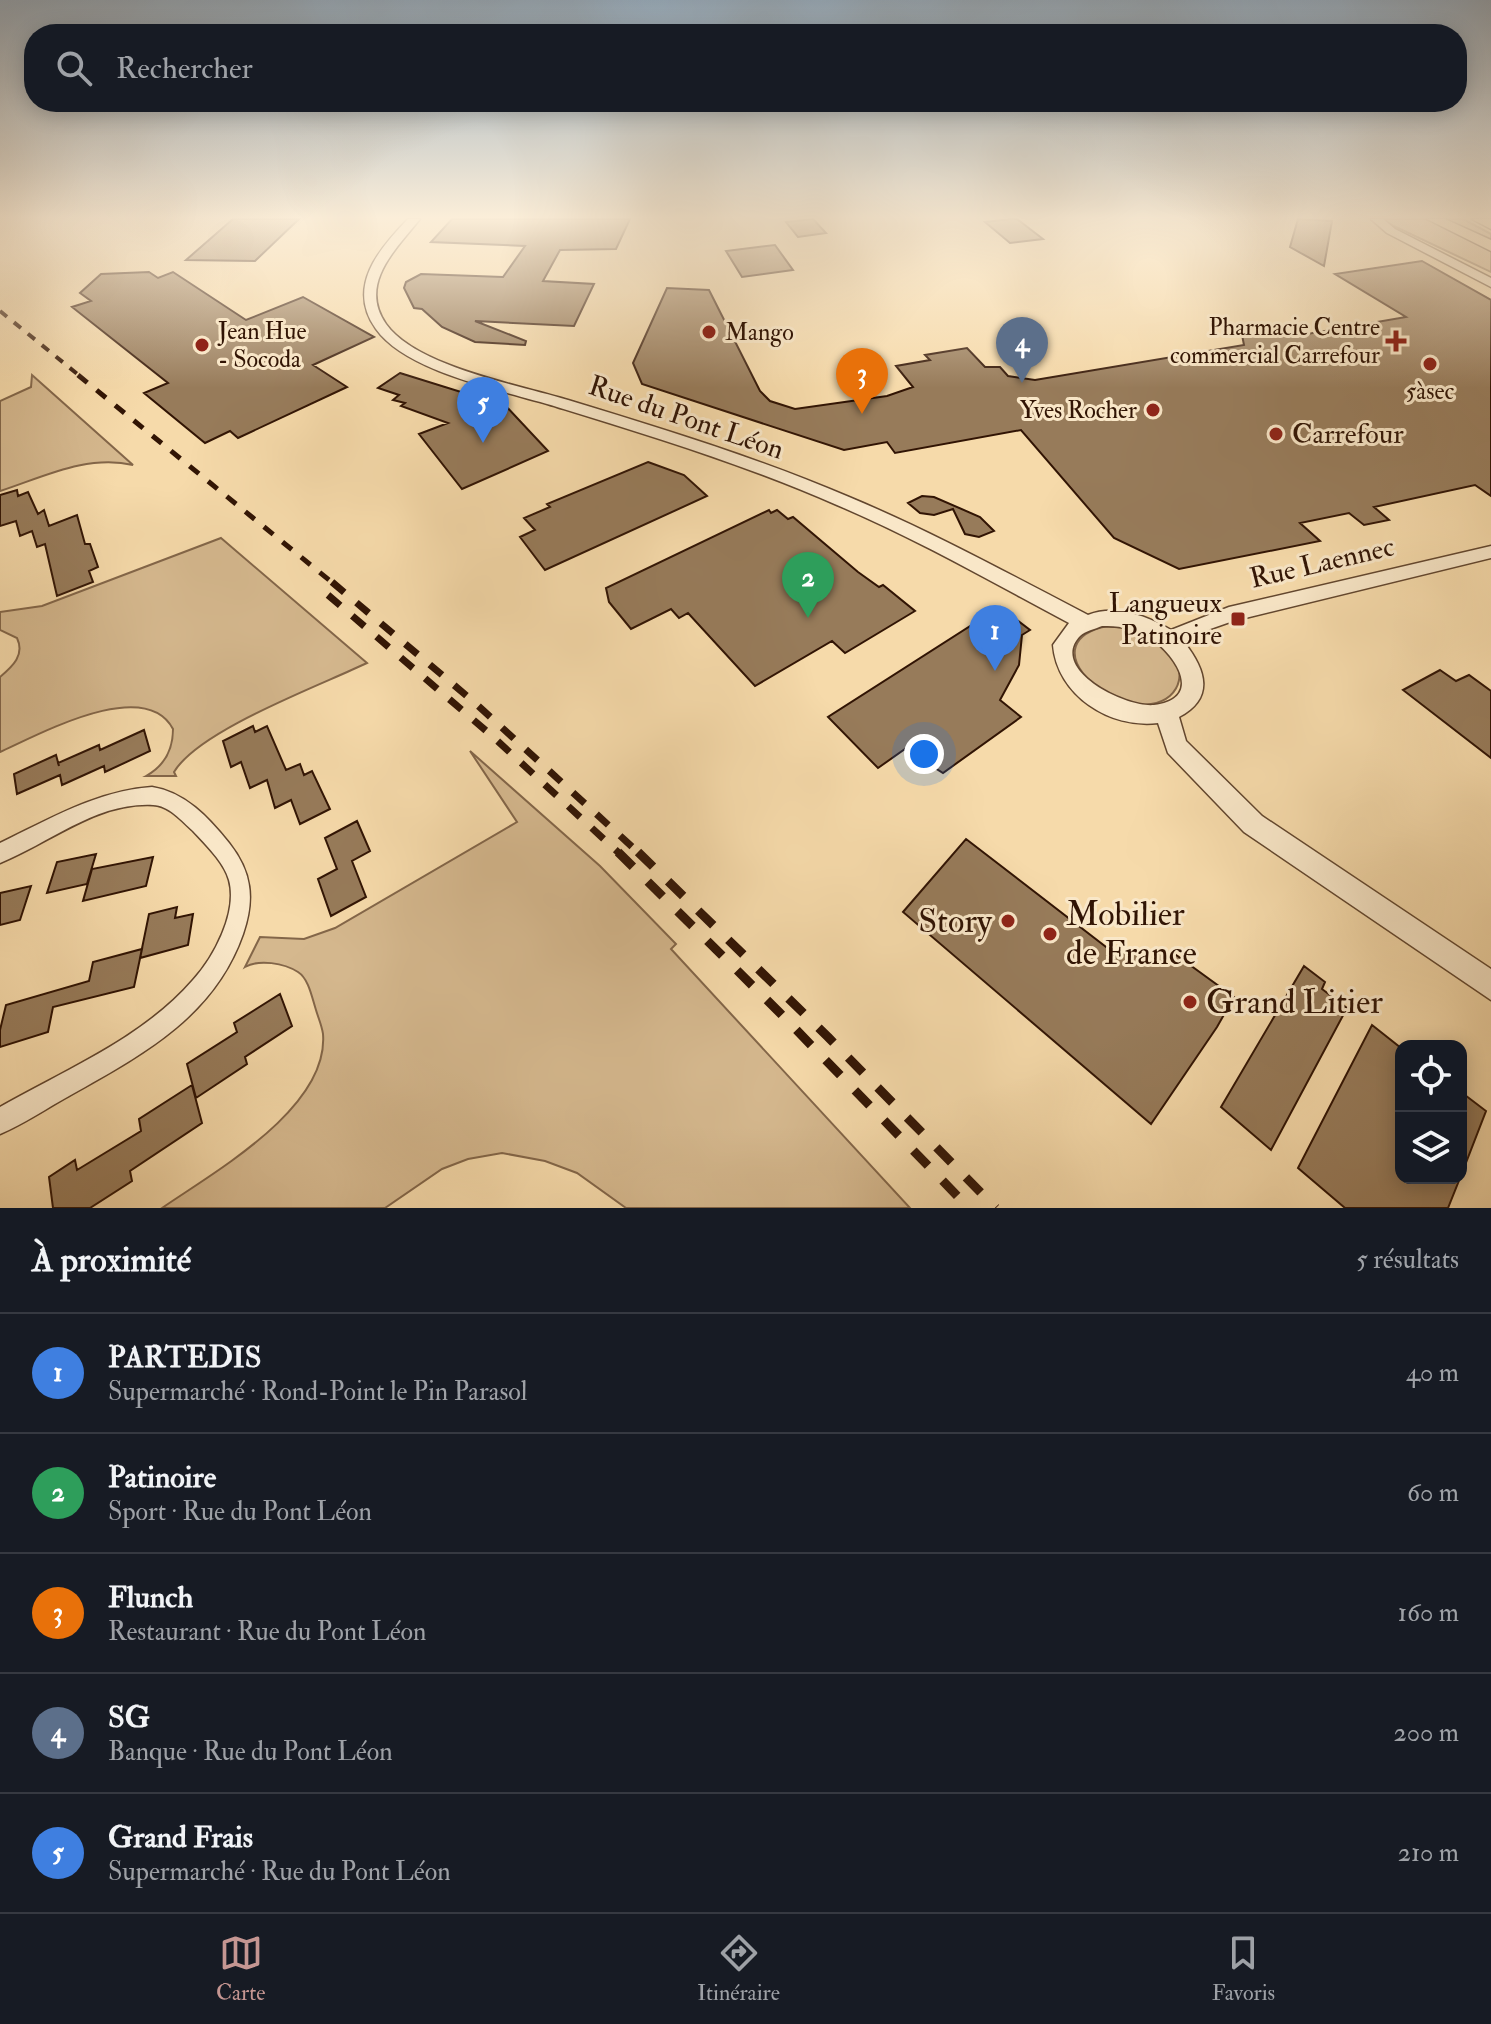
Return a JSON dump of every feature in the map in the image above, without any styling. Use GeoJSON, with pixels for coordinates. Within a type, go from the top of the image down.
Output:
{"type":"FeatureCollection","features":[{"type":"Feature","properties":{"kind":"street","name":"Rue du Pont Léon"},"geometry":{"type":"LineString","coordinates":[[372,275],[368,288],[382,328],[406,349],[457,370],[707,449],[843,501],[952,551],[1085,622]]}},
{"type":"Feature","properties":{"kind":"street","name":"Rue Laennec"},"geometry":{"type":"LineString","coordinates":[[1171,641],[1186,630],[1229,614],[1491,552]]}},
{"type":"Feature","properties":{"kind":"street"},"geometry":{"type":"LineString","coordinates":[[1118,618],[1137,622],[1171,641],[1192,668],[1194,683],[1190,696],[1181,707],[1166,713],[1145,716],[1122,712],[1100,703],[1082,690],[1069,674],[1063,658],[1064,643],[1072,631],[1085,622],[1118,618]]}},
{"type":"Feature","properties":{"kind":"street"},"geometry":{"type":"LineString","coordinates":[[1166,713],[1176,746],[1253,824],[1491,986]]}},
{"type":"Feature","properties":{"kind":"street"},"geometry":{"type":"LineString","coordinates":[[0,853],[96,808],[135,797],[156,796],[176,803],[213,837],[240,881],[237,918],[227,948],[202,988],[166,1021],[0,1121]]}},
{"type":"Feature","properties":{"kind":"shaded area"},"geometry":{"type":"Polygon","coordinates":[[[32,375],[133,465],[99,462],[82,465],[0,491],[0,401],[31,387],[32,375]]]}},
{"type":"Feature","properties":{"kind":"shaded area"},"geometry":{"type":"Polygon","coordinates":[[[221,538],[367,663],[233,725],[188,756],[174,772],[176,776],[146,776],[166,757],[173,729],[159,714],[140,708],[117,708],[91,714],[0,752],[0,677],[13,664],[20,650],[17,638],[0,630],[0,612],[42,606],[221,538]]]}},
{"type":"Feature","properties":{"kind":"shaded area"},"geometry":{"type":"Polygon","coordinates":[[[1107,626],[1144,634],[1172,655],[1177,663],[1179,681],[1170,696],[1151,704],[1132,703],[1096,687],[1083,674],[1076,660],[1076,646],[1086,634],[1107,626]]]}},
{"type":"Feature","properties":{"kind":"shaded area"},"geometry":{"type":"Polygon","coordinates":[[[470,751],[600,866],[676,944],[671,949],[910,1208],[626,1208],[577,1173],[545,1161],[502,1153],[468,1159],[442,1169],[385,1208],[162,1208],[264,1135],[308,1087],[320,1061],[323,1034],[310,989],[302,975],[272,963],[245,967],[260,937],[304,939],[335,928],[517,822],[470,751]]]}},
{"type":"Feature","properties":{"kind":"building","name":"Jean Hue - Socoda"},"geometry":{"type":"Polygon","coordinates":[[[99,275],[154,275],[158,278],[178,275],[246,320],[303,297],[374,337],[313,365],[347,387],[238,438],[230,431],[205,443],[144,393],[168,383],[72,307],[91,301],[80,293],[99,275]]]}},
{"type":"Feature","properties":{"kind":"building"},"geometry":{"type":"Polygon","coordinates":[[[418,275],[546,275],[543,281],[594,284],[574,326],[475,321],[526,341],[525,345],[475,342],[442,327],[422,309],[414,308],[404,288],[406,282],[418,275]]]}},
{"type":"Feature","properties":{"kind":"building"},"geometry":{"type":"Polygon","coordinates":[[[1337,275],[1447,275],[1491,300],[1491,496],[1475,485],[1374,507],[1389,520],[1364,525],[1349,513],[1300,523],[1320,541],[1179,569],[1114,538],[1021,430],[895,453],[887,442],[844,450],[642,384],[633,363],[667,288],[709,290],[760,391],[770,401],[795,409],[887,396],[913,387],[896,366],[930,360],[925,355],[967,348],[985,367],[1000,367],[1008,376],[1035,380],[1244,345],[1242,335],[1284,332],[1290,337],[1406,317],[1337,275]]]}},
{"type":"Feature","properties":{"kind":"building"},"geometry":{"type":"Polygon","coordinates":[[[400,373],[474,396],[476,413],[503,403],[548,451],[462,489],[419,434],[448,423],[401,406],[405,403],[393,400],[399,395],[378,388],[400,373]]]}},
{"type":"Feature","properties":{"kind":"building"},"geometry":{"type":"Polygon","coordinates":[[[648,462],[684,475],[707,496],[545,570],[520,537],[535,530],[524,518],[550,507],[547,504],[648,462]]]}},
{"type":"Feature","properties":{"kind":"building"},"geometry":{"type":"Polygon","coordinates":[[[17,490],[18,496],[28,492],[38,514],[44,510],[49,526],[77,515],[85,544],[90,544],[98,567],[89,571],[93,582],[57,596],[45,544],[37,547],[32,531],[20,536],[16,521],[0,526],[0,495],[17,490]]]}},
{"type":"Feature","properties":{"kind":"building"},"geometry":{"type":"Polygon","coordinates":[[[922,496],[934,497],[980,517],[994,531],[979,537],[965,534],[953,509],[934,515],[920,513],[908,503],[922,496]]]}},
{"type":"Feature","properties":{"kind":"building"},"geometry":{"type":"Polygon","coordinates":[[[769,510],[771,513],[777,510],[788,519],[793,517],[858,572],[879,587],[883,585],[915,611],[845,653],[832,641],[755,686],[688,613],[679,618],[671,609],[631,629],[609,602],[606,588],[769,510]]]}},
{"type":"Feature","properties":{"kind":"building"},"geometry":{"type":"Polygon","coordinates":[[[1000,607],[1030,630],[1022,635],[1019,665],[1000,700],[1021,717],[943,773],[905,749],[878,768],[828,717],[1000,607]]]}},
{"type":"Feature","properties":{"kind":"building"},"geometry":{"type":"Polygon","coordinates":[[[1440,670],[1456,681],[1469,675],[1491,691],[1491,758],[1403,690],[1440,670]]]}},
{"type":"Feature","properties":{"kind":"building"},"geometry":{"type":"Polygon","coordinates":[[[253,726],[255,732],[267,726],[286,770],[300,764],[304,775],[312,771],[330,809],[300,824],[291,800],[275,808],[267,780],[250,788],[241,762],[231,767],[223,741],[253,726]]]}},
{"type":"Feature","properties":{"kind":"building"},"geometry":{"type":"Polygon","coordinates":[[[144,730],[150,751],[105,772],[104,766],[62,785],[60,775],[17,794],[14,774],[56,755],[58,763],[99,745],[100,750],[144,730]]]}},
{"type":"Feature","properties":{"kind":"building"},"geometry":{"type":"Polygon","coordinates":[[[357,821],[370,851],[352,861],[366,897],[331,916],[318,879],[337,869],[325,838],[357,821]]]}},
{"type":"Feature","properties":{"kind":"building"},"geometry":{"type":"Polygon","coordinates":[[[966,839],[1110,950],[1172,952],[1234,997],[1151,1124],[903,912],[966,839]]]}},
{"type":"Feature","properties":{"kind":"building"},"geometry":{"type":"Polygon","coordinates":[[[96,854],[87,884],[47,893],[57,862],[96,854]]]}},
{"type":"Feature","properties":{"kind":"building"},"geometry":{"type":"Polygon","coordinates":[[[153,857],[146,886],[83,901],[92,869],[153,857]]]}},
{"type":"Feature","properties":{"kind":"building"},"geometry":{"type":"Polygon","coordinates":[[[31,886],[20,920],[0,925],[0,893],[31,886]]]}},
{"type":"Feature","properties":{"kind":"building"},"geometry":{"type":"Polygon","coordinates":[[[177,907],[175,918],[193,914],[188,945],[140,958],[149,914],[177,907]]]}},
{"type":"Feature","properties":{"kind":"building"},"geometry":{"type":"Polygon","coordinates":[[[142,949],[134,987],[53,1007],[48,1032],[0,1047],[0,1030],[6,1005],[89,981],[93,962],[142,949]]]}},
{"type":"Feature","properties":{"kind":"building"},"geometry":{"type":"Polygon","coordinates":[[[1304,966],[1325,982],[1322,989],[1347,1008],[1271,1150],[1221,1107],[1304,966]]]}},
{"type":"Feature","properties":{"kind":"building"},"geometry":{"type":"Polygon","coordinates":[[[280,994],[292,1026],[245,1057],[247,1064],[196,1098],[187,1064],[237,1032],[234,1023],[280,994]]]}},
{"type":"Feature","properties":{"kind":"building"},"geometry":{"type":"Polygon","coordinates":[[[1372,1025],[1395,1043],[1395,1184],[1458,1184],[1448,1208],[1345,1208],[1298,1168],[1372,1025]]]}},
{"type":"Feature","properties":{"kind":"building"},"geometry":{"type":"Polygon","coordinates":[[[192,1085],[202,1123],[130,1171],[132,1181],[90,1208],[53,1208],[49,1177],[75,1160],[77,1170],[141,1131],[139,1119],[192,1085]]]}},
{"type":"Feature","properties":{"kind":"building"},"geometry":{"type":"Polygon","coordinates":[[[1467,1097],[1486,1111],[1467,1160],[1467,1097]]]}},
{"type":"Feature","properties":{"kind":"railway"},"geometry":{"type":"LineString","coordinates":[[0,311],[81,377]]}},
{"type":"Feature","properties":{"kind":"railway"},"geometry":{"type":"LineString","coordinates":[[78,375],[334,584]]}},
{"type":"Feature","properties":{"kind":"railway"},"geometry":{"type":"LineString","coordinates":[[332,582],[474,702],[640,854]]}},
{"type":"Feature","properties":{"kind":"railway"},"geometry":{"type":"LineString","coordinates":[[328,595],[491,735],[620,854]]}},
{"type":"Feature","properties":{"kind":"railway"},"geometry":{"type":"LineString","coordinates":[[618,852],[969,1208]]}},
{"type":"Feature","properties":{"kind":"railway"},"geometry":{"type":"LineString","coordinates":[[638,852],[828,1037],[996,1208]]}},
{"type":"Feature","properties":{"kind":"place","name":"Mango"},"geometry":{"type":"Point","coordinates":[709,332]}},
{"type":"Feature","properties":{"kind":"place","name":"Pharmacie Centre commercial Carrefour"},"geometry":{"type":"Point","coordinates":[1396,341]}},
{"type":"Feature","properties":{"kind":"place","name":"Jean Hue - Socoda"},"geometry":{"type":"Point","coordinates":[202,345]}},
{"type":"Feature","properties":{"kind":"place","name":"5àsec"},"geometry":{"type":"Point","coordinates":[1430,364]}},
{"type":"Feature","properties":{"kind":"place","name":"SG"},"geometry":{"type":"Point","coordinates":[1022,383]}},
{"type":"Feature","properties":{"kind":"place","name":"Yves Rocher"},"geometry":{"type":"Point","coordinates":[1153,410]}},
{"type":"Feature","properties":{"kind":"place","name":"Flunch"},"geometry":{"type":"Point","coordinates":[862,414]}},
{"type":"Feature","properties":{"kind":"place","name":"Carrefour"},"geometry":{"type":"Point","coordinates":[1276,434]}},
{"type":"Feature","properties":{"kind":"place","name":"Grand Frais"},"geometry":{"type":"Point","coordinates":[483,443]}},
{"type":"Feature","properties":{"kind":"place","name":"Patinoire"},"geometry":{"type":"Point","coordinates":[808,618]}},
{"type":"Feature","properties":{"kind":"place","name":"Langueux Patinoire"},"geometry":{"type":"Point","coordinates":[1238,619]}},
{"type":"Feature","properties":{"kind":"place","name":"PARTEDIS"},"geometry":{"type":"Point","coordinates":[995,671]}},
{"type":"Feature","properties":{"kind":"place","name":"Story"},"geometry":{"type":"Point","coordinates":[1008,921]}},
{"type":"Feature","properties":{"kind":"place","name":"Mobilier de France"},"geometry":{"type":"Point","coordinates":[1050,934]}},
{"type":"Feature","properties":{"kind":"place","name":"Grand Litier"},"geometry":{"type":"Point","coordinates":[1190,1002]}}]}
